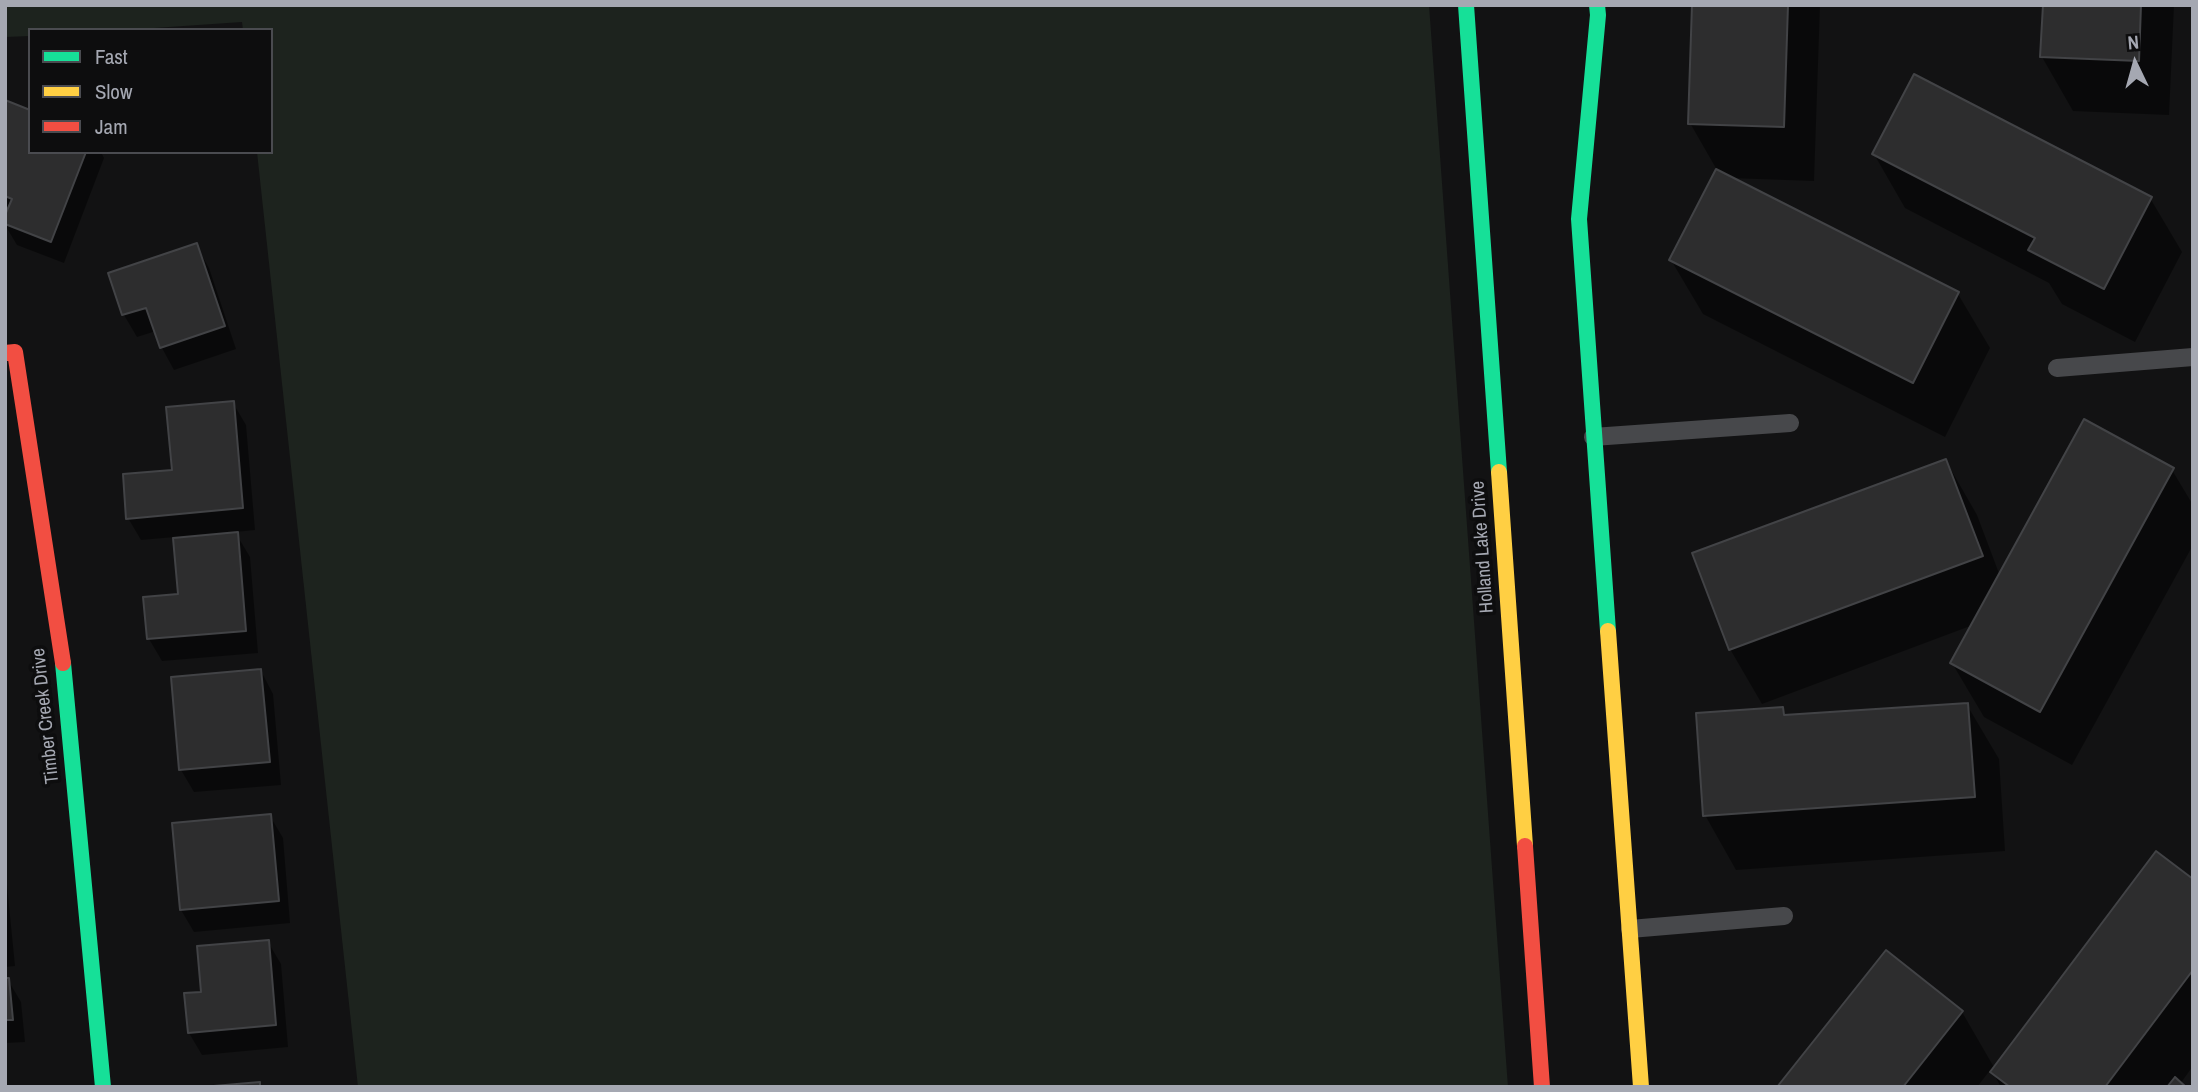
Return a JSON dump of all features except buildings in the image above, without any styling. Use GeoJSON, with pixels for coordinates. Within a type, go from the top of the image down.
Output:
{"type":"FeatureCollection","features":[{"type":"Feature","properties":{"kind":"street","name":"Holland Lake Drive"},"geometry":{"type":"LineString","coordinates":[[1466,5],[1542,1087]]}},
{"type":"Feature","properties":{"kind":"street"},"geometry":{"type":"LineString","coordinates":[[1597,5],[1579,219],[1641,1087]]}},
{"type":"Feature","properties":{"kind":"street","name":"Timber Creek Drive"},"geometry":{"type":"LineString","coordinates":[[5,353],[15,352],[65,677],[103,1087]]}},
{"type":"Feature","properties":{"kind":"lane"},"geometry":{"type":"LineString","coordinates":[[2057,368],[2193,357]]}},
{"type":"Feature","properties":{"kind":"lane"},"geometry":{"type":"LineString","coordinates":[[1594,437],[1790,423]]}},
{"type":"Feature","properties":{"kind":"lane"},"geometry":{"type":"LineString","coordinates":[[1630,929],[1784,916]]}},
{"type":"Feature","properties":{"kind":"shaded area"},"geometry":{"type":"Polygon","coordinates":[[[5,5],[1429,5],[1508,1087],[358,1087],[257,154],[273,154],[273,28],[243,28],[242,22],[154,28],[28,28],[28,36],[5,37],[5,5]]]}},
{"type":"Feature","properties":{"kind":"traffic: fast"},"geometry":{"type":"LineString","coordinates":[[1466,5],[1499,472]]}},
{"type":"Feature","properties":{"kind":"traffic: fast"},"geometry":{"type":"LineString","coordinates":[[1597,5],[1579,219],[1608,631]]}},
{"type":"Feature","properties":{"kind":"traffic: fast"},"geometry":{"type":"LineString","coordinates":[[63,663],[103,1087]]}},
{"type":"Feature","properties":{"kind":"traffic: slow"},"geometry":{"type":"LineString","coordinates":[[1499,472],[1525,846]]}},
{"type":"Feature","properties":{"kind":"traffic: slow"},"geometry":{"type":"LineString","coordinates":[[1608,631],[1641,1087]]}},
{"type":"Feature","properties":{"kind":"traffic: jam"},"geometry":{"type":"LineString","coordinates":[[5,353],[15,352],[63,663]]}},
{"type":"Feature","properties":{"kind":"traffic: jam"},"geometry":{"type":"LineString","coordinates":[[1525,846],[1542,1087]]}}]}
